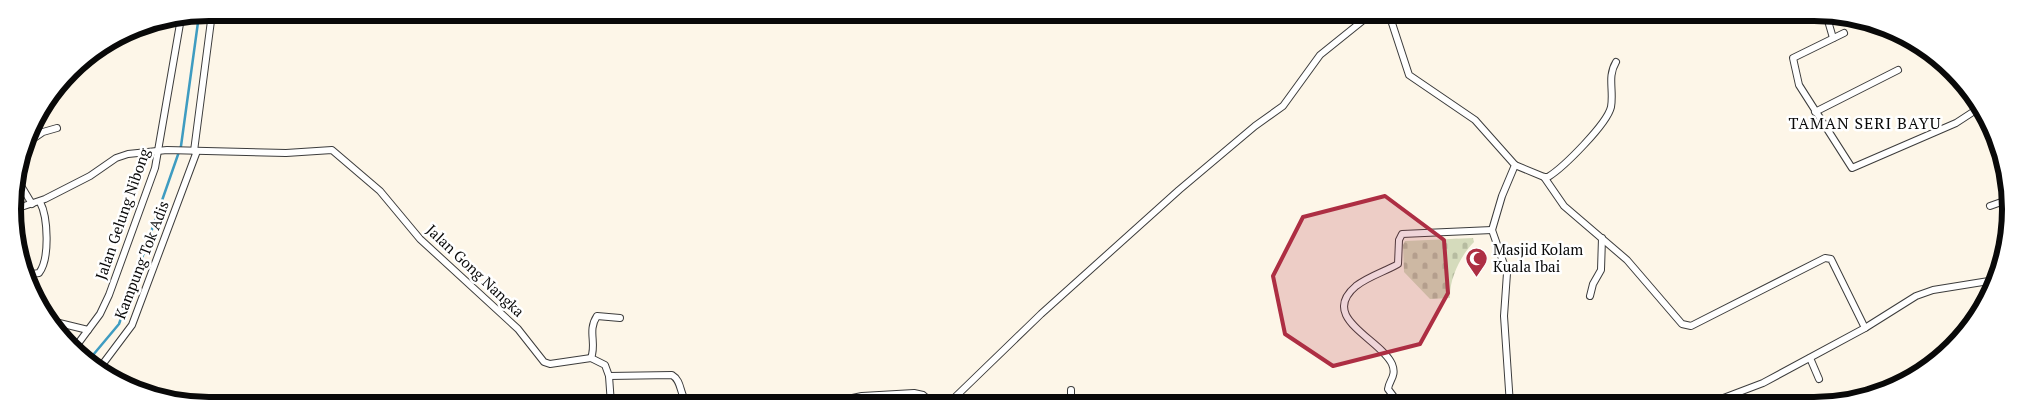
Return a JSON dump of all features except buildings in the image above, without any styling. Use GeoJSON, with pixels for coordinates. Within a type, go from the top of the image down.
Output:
{"type":"FeatureCollection","features":[{"type":"Feature","properties":{"kind":"street","name":"Kampung Tok Adis"},"geometry":{"type":"LineString","coordinates":[[103,364],[132,325],[194,151],[211,21]]}},
{"type":"Feature","properties":{"kind":"street"},"geometry":{"type":"LineString","coordinates":[[955,397],[1041,314],[1179,190],[1255,126],[1283,106],[1320,55],[1362,21]]}},
{"type":"Feature","properties":{"kind":"street"},"geometry":{"type":"LineString","coordinates":[[1391,21],[1409,75],[1475,120],[1515,164],[1544,177],[1564,206],[1627,260],[1682,324],[1691,326],[1825,258],[1831,259],[1865,328]]}},
{"type":"Feature","properties":{"kind":"street"},"geometry":{"type":"LineString","coordinates":[[1828,22],[1833,38]]}},
{"type":"Feature","properties":{"kind":"street","name":"Jalan Gelung Nibong"},"geometry":{"type":"LineString","coordinates":[[78,344],[100,314],[113,286],[154,168],[180,24]]}},
{"type":"Feature","properties":{"kind":"street"},"geometry":{"type":"LineString","coordinates":[[1844,33],[1793,58],[1799,85],[1852,168],[1956,122],[1974,111]]}},
{"type":"Feature","properties":{"kind":"street"},"geometry":{"type":"LineString","coordinates":[[1544,177],[1551,175],[1575,154],[1606,119],[1611,104],[1610,74],[1616,62]]}},
{"type":"Feature","properties":{"kind":"street"},"geometry":{"type":"LineString","coordinates":[[1815,112],[1898,70]]}},
{"type":"Feature","properties":{"kind":"street"},"geometry":{"type":"LineString","coordinates":[[36,136],[57,128]]}},
{"type":"Feature","properties":{"kind":"street","name":"Jalan Gong Nangka"},"geometry":{"type":"LineString","coordinates":[[21,207],[40,202],[76,184],[116,158],[128,154],[167,150],[286,153],[332,150],[380,191],[420,239],[518,328],[540,360],[550,364],[591,358]]}},
{"type":"Feature","properties":{"kind":"street"},"geometry":{"type":"LineString","coordinates":[[1509,397],[1504,316],[1508,273],[1492,230],[1502,196],[1515,164]]}},
{"type":"Feature","properties":{"kind":"street"},"geometry":{"type":"LineString","coordinates":[[23,187],[32,204]]}},
{"type":"Feature","properties":{"kind":"street"},"geometry":{"type":"LineString","coordinates":[[33,274],[39,273],[42,266],[46,216],[40,202]]}},
{"type":"Feature","properties":{"kind":"street"},"geometry":{"type":"LineString","coordinates":[[1990,206],[2001,202]]}},
{"type":"Feature","properties":{"kind":"street"},"geometry":{"type":"LineString","coordinates":[[1394,397],[1388,389],[1394,376],[1392,363],[1352,324],[1344,308],[1346,298],[1356,286],[1374,274],[1398,264],[1399,240],[1402,234],[1492,230]]}},
{"type":"Feature","properties":{"kind":"street"},"geometry":{"type":"LineString","coordinates":[[1590,296],[1593,284],[1601,270],[1602,238]]}},
{"type":"Feature","properties":{"kind":"street"},"geometry":{"type":"LineString","coordinates":[[1726,397],[1763,383],[1865,328],[1916,296],[1928,291],[1987,281]]}},
{"type":"Feature","properties":{"kind":"street"},"geometry":{"type":"LineString","coordinates":[[610,397],[609,376],[605,365],[591,358],[594,349],[591,331],[597,316],[620,318]]}},
{"type":"Feature","properties":{"kind":"street"},"geometry":{"type":"LineString","coordinates":[[60,323],[88,330]]}},
{"type":"Feature","properties":{"kind":"street"},"geometry":{"type":"LineString","coordinates":[[1810,358],[1819,379]]}},
{"type":"Feature","properties":{"kind":"street"},"geometry":{"type":"LineString","coordinates":[[609,376],[672,376],[679,382],[683,397]]}},
{"type":"Feature","properties":{"kind":"street"},"geometry":{"type":"LineString","coordinates":[[1071,390],[1072,397]]}},
{"type":"Feature","properties":{"kind":"street"},"geometry":{"type":"LineString","coordinates":[[857,397],[914,392],[925,397]]}},
{"type":"Feature","properties":{"kind":"highlighted area"},"geometry":{"type":"Polygon","coordinates":[[[1385,196],[1444,240],[1448,293],[1420,344],[1333,366],[1285,334],[1273,276],[1303,217],[1385,196]]]}},
{"type":"Feature","properties":{"kind":"green space"},"geometry":{"type":"Polygon","coordinates":[[[1473,238],[1474,242],[1460,260],[1454,275],[1450,298],[1430,299],[1404,272],[1403,245],[1405,241],[1473,238]]]}},
{"type":"Feature","properties":{"kind":"waterway"},"geometry":{"type":"LineString","coordinates":[[92,356],[119,324],[181,146],[198,22]]}},
{"type":"Feature","properties":{"kind":"place","name":"Masjid Kolam Kuala Ibai"},"geometry":{"type":"Point","coordinates":[1477,278]}},
{"type":"Feature","properties":{"kind":"district","name":"TAMAN SERI BAYU"},"geometry":{"type":"Point","coordinates":[1865,123]}}]}
